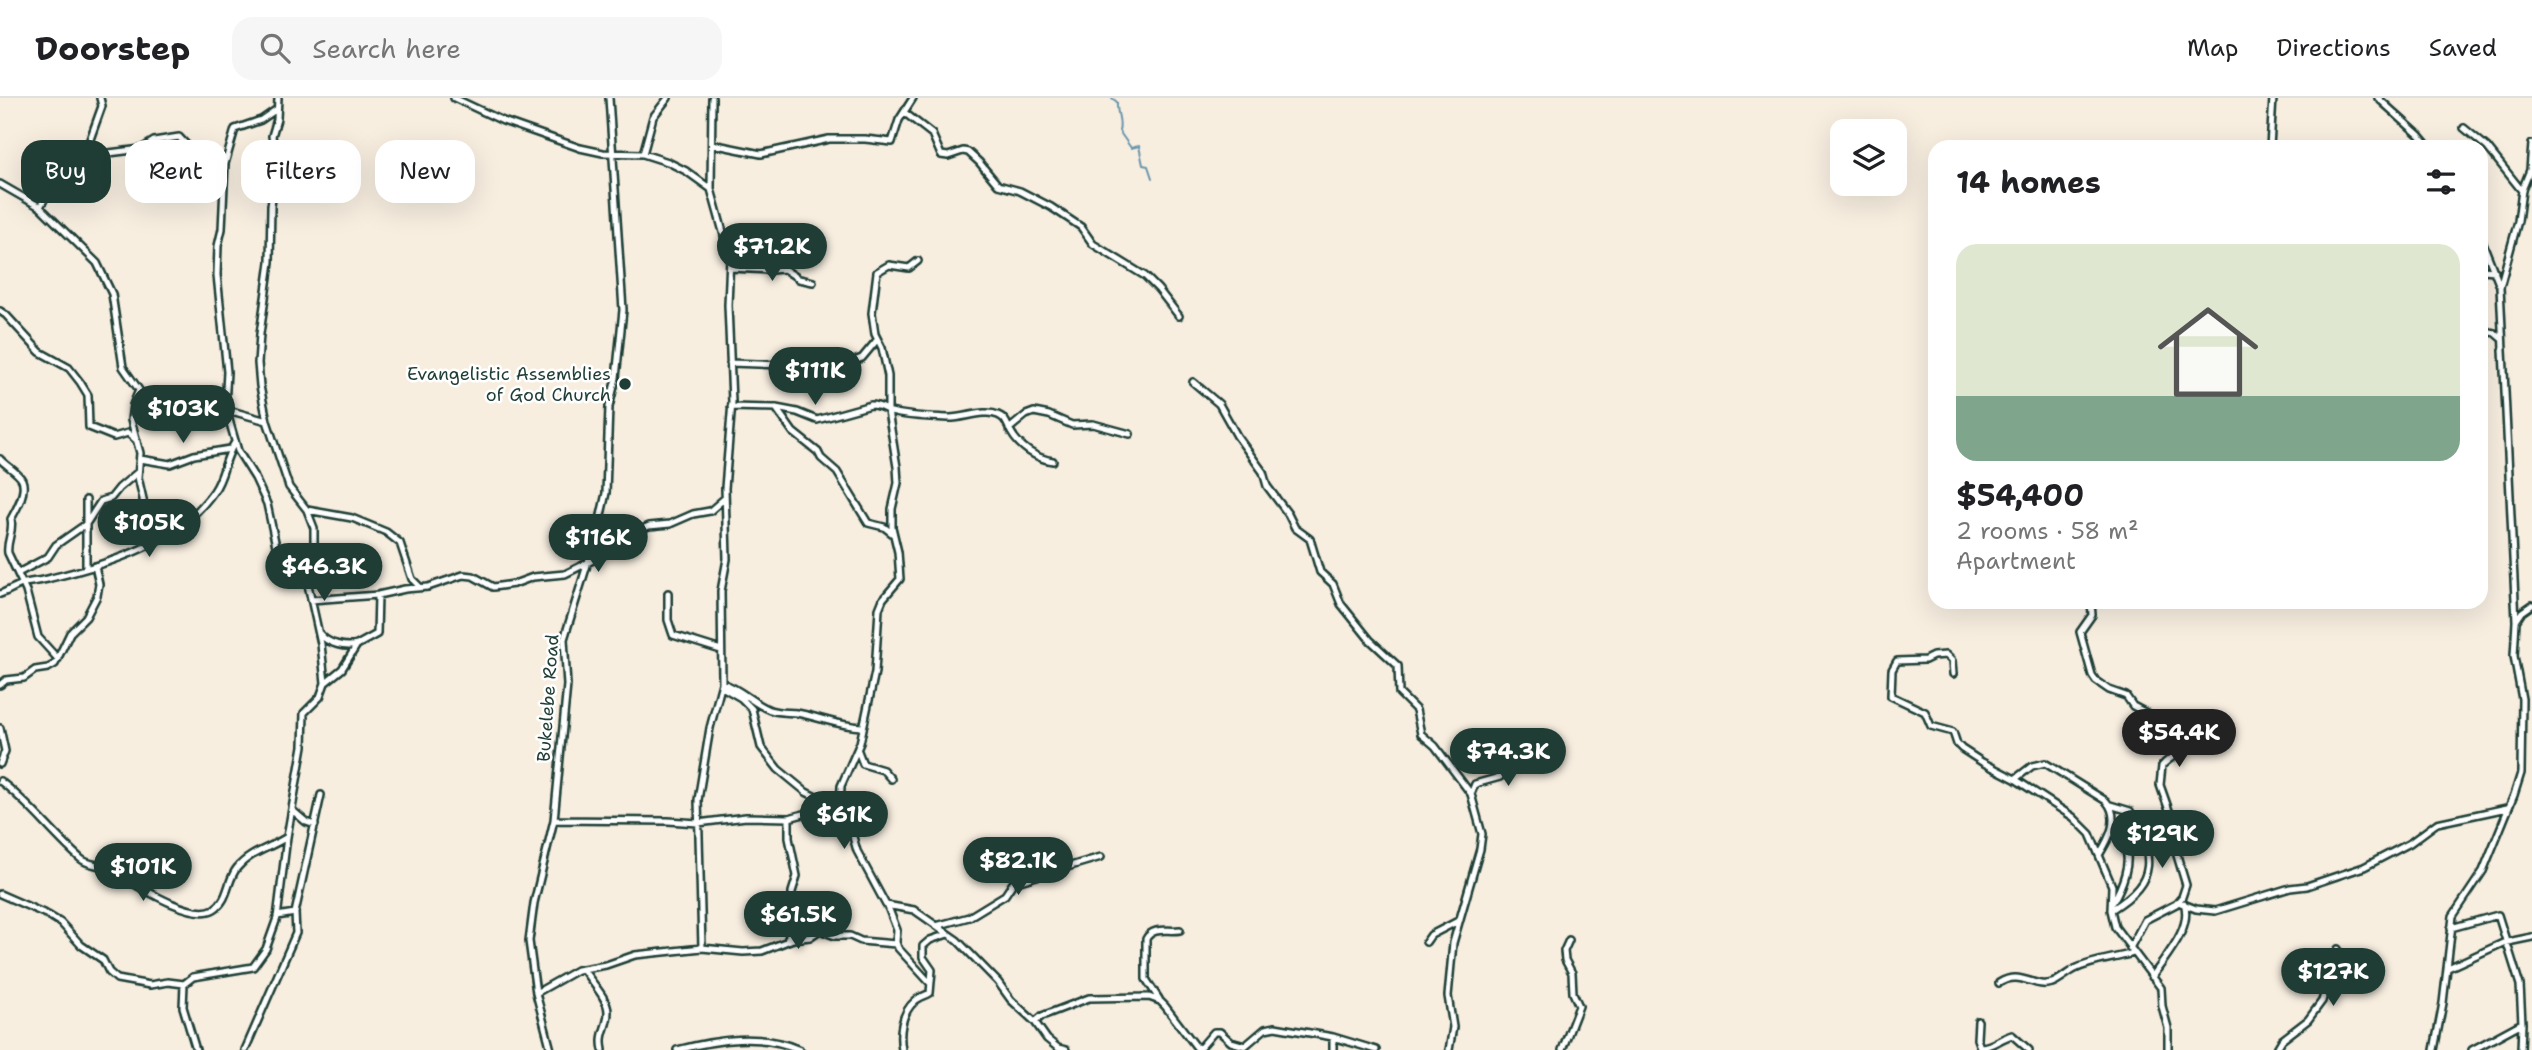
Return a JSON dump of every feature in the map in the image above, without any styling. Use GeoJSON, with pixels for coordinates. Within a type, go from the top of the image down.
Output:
{"type":"FeatureCollection","features":[{"type":"Feature","properties":{"kind":"street"},"geometry":{"type":"LineString","coordinates":[[91,140],[102,106],[100,98]]}},
{"type":"Feature","properties":{"kind":"street"},"geometry":{"type":"LineString","coordinates":[[278,98],[272,136],[277,163],[271,206],[270,262],[258,363],[267,421],[289,487],[307,510],[313,523],[313,555],[308,572],[325,683]]}},
{"type":"Feature","properties":{"kind":"street"},"geometry":{"type":"LineString","coordinates":[[454,98],[531,132],[595,152],[643,154],[677,165],[711,189]]}},
{"type":"Feature","properties":{"kind":"street","name":"Bukelebe Road"},"geometry":{"type":"LineString","coordinates":[[551,1050],[529,953],[530,928],[554,820],[567,685],[564,639],[597,533],[606,493],[609,407],[616,378],[623,310],[609,98]]}},
{"type":"Feature","properties":{"kind":"street"},"geometry":{"type":"LineString","coordinates":[[643,154],[653,117],[668,98]]}},
{"type":"Feature","properties":{"kind":"street"},"geometry":{"type":"LineString","coordinates":[[702,948],[698,800],[705,753],[722,685],[721,590],[728,550],[725,498],[732,407],[728,305],[730,268],[728,244],[711,189],[712,98]]}},
{"type":"Feature","properties":{"kind":"street"},"geometry":{"type":"LineString","coordinates":[[712,144],[761,154],[830,139],[892,142],[899,120],[913,98]]}},
{"type":"Feature","properties":{"kind":"street"},"geometry":{"type":"LineString","coordinates":[[2270,140],[2273,98]]}},
{"type":"Feature","properties":{"kind":"street"},"geometry":{"type":"LineString","coordinates":[[2378,98],[2424,140]]}},
{"type":"Feature","properties":{"kind":"street"},"geometry":{"type":"LineString","coordinates":[[227,156],[235,129],[259,121],[277,108]]}},
{"type":"Feature","properties":{"kind":"street"},"geometry":{"type":"LineString","coordinates":[[905,113],[932,134],[941,155],[968,152],[998,186],[1020,191],[1051,206],[1082,227],[1093,244],[1134,268],[1150,281],[1179,316]]}},
{"type":"Feature","properties":{"kind":"street"},"geometry":{"type":"LineString","coordinates":[[2464,128],[2478,140]]}},
{"type":"Feature","properties":{"kind":"street"},"geometry":{"type":"LineString","coordinates":[[160,140],[179,137],[182,140]]}},
{"type":"Feature","properties":{"kind":"street"},"geometry":{"type":"LineString","coordinates":[[2500,287],[2518,222],[2522,191],[2530,170],[2532,144]]}},
{"type":"Feature","properties":{"kind":"street"},"geometry":{"type":"LineString","coordinates":[[2488,149],[2522,191]]}},
{"type":"Feature","properties":{"kind":"street"},"geometry":{"type":"LineString","coordinates":[[0,184],[40,207],[97,262],[112,294],[123,367],[139,392],[133,405],[131,420],[140,459],[138,472],[144,499],[145,525],[152,543]]}},
{"type":"Feature","properties":{"kind":"street"},"geometry":{"type":"LineString","coordinates":[[40,207],[42,203]]}},
{"type":"Feature","properties":{"kind":"street"},"geometry":{"type":"LineString","coordinates":[[223,203],[218,275],[227,372],[227,413],[234,442],[264,495],[276,553],[282,566],[294,574],[308,572]]}},
{"type":"Feature","properties":{"kind":"street"},"geometry":{"type":"LineString","coordinates":[[2434,1050],[2454,913],[2483,871],[2514,795],[2522,763],[2522,699],[2514,656],[2516,621],[2500,287],[2488,254]]}},
{"type":"Feature","properties":{"kind":"street"},"geometry":{"type":"LineString","coordinates":[[840,811],[843,778],[858,748],[875,672],[879,609],[883,599],[900,579],[892,509],[898,474],[888,411],[888,376],[872,313],[876,273],[889,265],[910,268],[918,261]]}},
{"type":"Feature","properties":{"kind":"street"},"geometry":{"type":"LineString","coordinates":[[730,268],[784,269],[799,279],[813,282]]}},
{"type":"Feature","properties":{"kind":"street"},"geometry":{"type":"LineString","coordinates":[[2488,270],[2496,271]]}},
{"type":"Feature","properties":{"kind":"street"},"geometry":{"type":"LineString","coordinates":[[0,311],[43,354],[72,371],[87,391],[89,427],[114,437],[128,433],[137,441]]}},
{"type":"Feature","properties":{"kind":"street"},"geometry":{"type":"LineString","coordinates":[[2488,331],[2502,339]]}},
{"type":"Feature","properties":{"kind":"street"},"geometry":{"type":"LineString","coordinates":[[730,363],[839,367],[862,358],[877,340]]}},
{"type":"Feature","properties":{"kind":"street"},"geometry":{"type":"LineString","coordinates":[[1193,382],[1219,404],[1237,436],[1263,472],[1267,486],[1289,514],[1295,528],[1311,540],[1320,572],[1333,584],[1341,604],[1370,640],[1398,666],[1399,693],[1416,710],[1421,734],[1435,746],[1471,794],[1482,837],[1453,943],[1448,996],[1453,1027],[1449,1050]]}},
{"type":"Feature","properties":{"kind":"street"},"geometry":{"type":"LineString","coordinates":[[139,392],[186,400],[208,412],[235,412],[267,421]]}},
{"type":"Feature","properties":{"kind":"street"},"geometry":{"type":"LineString","coordinates":[[732,407],[776,408],[797,412],[815,420],[868,405],[879,405],[888,411],[952,418],[994,414],[1003,418],[1018,441],[1034,455],[1053,461]]}},
{"type":"Feature","properties":{"kind":"street"},"geometry":{"type":"LineString","coordinates":[[776,408],[793,432],[837,472],[868,523],[884,527],[894,534]]}},
{"type":"Feature","properties":{"kind":"street"},"geometry":{"type":"LineString","coordinates":[[1009,429],[1034,411],[1072,425],[1093,424],[1130,434]]}},
{"type":"Feature","properties":{"kind":"street"},"geometry":{"type":"LineString","coordinates":[[0,594],[22,584],[50,579],[135,552],[176,530],[199,510],[220,481],[225,458],[234,442]]}},
{"type":"Feature","properties":{"kind":"street"},"geometry":{"type":"LineString","coordinates":[[140,459],[170,464],[194,455],[230,449]]}},
{"type":"Feature","properties":{"kind":"street"},"geometry":{"type":"LineString","coordinates":[[0,459],[22,481],[18,508],[11,519],[13,531],[8,550],[27,594],[39,640],[58,659]]}},
{"type":"Feature","properties":{"kind":"street"},"geometry":{"type":"LineString","coordinates":[[18,573],[48,557],[56,545],[86,524],[101,501],[111,499],[118,488],[138,472]]}},
{"type":"Feature","properties":{"kind":"street"},"geometry":{"type":"LineString","coordinates":[[311,600],[378,595],[429,587],[466,575],[494,587],[533,577],[565,574],[611,551],[635,532],[709,511],[725,498]]}},
{"type":"Feature","properties":{"kind":"street"},"geometry":{"type":"LineString","coordinates":[[86,500],[86,568]]}},
{"type":"Feature","properties":{"kind":"street"},"geometry":{"type":"LineString","coordinates":[[307,510],[357,520],[379,528],[393,537],[400,543],[413,582],[421,587]]}},
{"type":"Feature","properties":{"kind":"street"},"geometry":{"type":"LineString","coordinates":[[0,539],[11,537]]}},
{"type":"Feature","properties":{"kind":"street"},"geometry":{"type":"LineString","coordinates":[[0,685],[6,680],[24,678],[35,670],[48,668],[58,659],[70,634],[86,617],[97,596],[99,586],[95,566]]}},
{"type":"Feature","properties":{"kind":"street"},"geometry":{"type":"LineString","coordinates":[[668,593],[668,620],[673,635],[721,650]]}},
{"type":"Feature","properties":{"kind":"street"},"geometry":{"type":"LineString","coordinates":[[318,631],[325,640],[349,646],[357,645],[377,634],[378,595]]}},
{"type":"Feature","properties":{"kind":"street"},"geometry":{"type":"LineString","coordinates":[[2516,621],[2522,612],[2532,606]]}},
{"type":"Feature","properties":{"kind":"street"},"geometry":{"type":"LineString","coordinates":[[2092,609],[2092,615],[2080,632],[2093,678],[2109,690],[2126,696],[2133,706],[2148,713],[2175,747],[2175,755],[2162,766],[2160,785],[2172,819],[2176,852],[2185,881],[2181,901],[2186,912],[2181,932],[2152,977]]}},
{"type":"Feature","properties":{"kind":"street"},"geometry":{"type":"LineString","coordinates":[[0,894],[61,923],[81,945],[103,960],[111,976],[117,979],[150,985],[168,982],[184,984],[193,977],[248,968],[257,963],[266,949],[277,916],[303,746],[304,713],[319,698],[325,683],[342,669],[357,645]]}},
{"type":"Feature","properties":{"kind":"street"},"geometry":{"type":"LineString","coordinates":[[1953,674],[1952,661],[1946,654],[1924,660],[1897,661],[1892,670],[1891,695],[1925,712],[1931,726],[1953,732],[1962,749],[2015,779],[2073,817],[2090,834],[2112,886],[2111,907],[2115,927],[2161,989],[2161,1006],[2169,1032],[2168,1050]]}},
{"type":"Feature","properties":{"kind":"street"},"geometry":{"type":"LineString","coordinates":[[722,685],[736,688],[771,710],[862,727]]}},
{"type":"Feature","properties":{"kind":"street"},"geometry":{"type":"LineString","coordinates":[[722,685],[752,709],[761,747],[778,769],[806,792],[840,811],[848,819],[858,851],[888,907],[897,930],[896,944],[905,958],[931,984]]}},
{"type":"Feature","properties":{"kind":"street"},"geometry":{"type":"LineString","coordinates":[[0,728],[5,751],[0,764]]}},
{"type":"Feature","properties":{"kind":"street"},"geometry":{"type":"LineString","coordinates":[[858,748],[863,765],[880,768],[891,779]]}},
{"type":"Feature","properties":{"kind":"street"},"geometry":{"type":"LineString","coordinates":[[1471,794],[1475,784],[1500,777],[1511,759]]}},
{"type":"Feature","properties":{"kind":"street"},"geometry":{"type":"LineString","coordinates":[[2015,779],[2032,766],[2045,763],[2110,805],[2130,810],[2145,839],[2148,872],[2132,896],[2111,907]]}},
{"type":"Feature","properties":{"kind":"street"},"geometry":{"type":"LineString","coordinates":[[0,781],[15,792],[81,859],[194,911],[207,912],[216,908],[222,902],[237,867],[257,852],[287,837]]}},
{"type":"Feature","properties":{"kind":"street"},"geometry":{"type":"LineString","coordinates":[[244,1050],[295,937],[295,913],[304,863],[321,795]]}},
{"type":"Feature","properties":{"kind":"street"},"geometry":{"type":"LineString","coordinates":[[2110,805],[2113,832],[2124,846],[2127,858],[2120,890],[2111,907]]}},
{"type":"Feature","properties":{"kind":"street"},"geometry":{"type":"LineString","coordinates":[[2181,901],[2196,909],[2215,911],[2290,888],[2307,886],[2364,867],[2410,843],[2437,823],[2507,808]]}},
{"type":"Feature","properties":{"kind":"street"},"geometry":{"type":"LineString","coordinates":[[292,810],[306,822],[315,825]]}},
{"type":"Feature","properties":{"kind":"street"},"geometry":{"type":"LineString","coordinates":[[554,820],[698,823],[746,817],[789,818],[823,810],[840,811]]}},
{"type":"Feature","properties":{"kind":"street"},"geometry":{"type":"LineString","coordinates":[[787,941],[792,927],[792,892],[797,876],[789,840],[789,818]]}},
{"type":"Feature","properties":{"kind":"street"},"geometry":{"type":"LineString","coordinates":[[2099,855],[2113,832]]}},
{"type":"Feature","properties":{"kind":"street"},"geometry":{"type":"LineString","coordinates":[[936,926],[969,917],[1005,895],[1013,883],[1101,857]]}},
{"type":"Feature","properties":{"kind":"street"},"geometry":{"type":"LineString","coordinates":[[2000,983],[2021,977],[2050,983],[2096,961],[2131,951],[2145,920],[2181,901]]}},
{"type":"Feature","properties":{"kind":"street"},"geometry":{"type":"LineString","coordinates":[[888,907],[914,910],[948,934],[995,979],[1011,1000],[1035,1022],[1047,1040],[1066,1050]]}},
{"type":"Feature","properties":{"kind":"street"},"geometry":{"type":"LineString","coordinates":[[277,916],[295,913]]}},
{"type":"Feature","properties":{"kind":"street"},"geometry":{"type":"LineString","coordinates":[[2451,929],[2497,914],[2522,991],[2521,1050]]}},
{"type":"Feature","properties":{"kind":"street"},"geometry":{"type":"LineString","coordinates":[[1426,942],[1431,935],[1460,920]]}},
{"type":"Feature","properties":{"kind":"street"},"geometry":{"type":"LineString","coordinates":[[536,993],[573,972],[635,956],[702,948],[762,951],[787,941],[810,937],[821,930],[861,941],[896,944]]}},
{"type":"Feature","properties":{"kind":"street"},"geometry":{"type":"LineString","coordinates":[[1180,930],[1149,933],[1146,939],[1146,979],[1196,1048],[1201,1047],[1216,1031],[1231,1042],[1245,1046],[1265,1029],[1275,1027],[1333,1037],[1376,1050]]}},
{"type":"Feature","properties":{"kind":"street"},"geometry":{"type":"LineString","coordinates":[[902,1050],[900,1034],[904,1018],[914,1001],[929,995],[932,970],[923,957],[923,946],[930,940],[948,934]]}},
{"type":"Feature","properties":{"kind":"street"},"geometry":{"type":"LineString","coordinates":[[2448,968],[2508,942],[2532,937]]}},
{"type":"Feature","properties":{"kind":"street"},"geometry":{"type":"LineString","coordinates":[[1562,1050],[1579,1004],[1573,993],[1572,974],[1565,960],[1564,951],[1569,940]]}},
{"type":"Feature","properties":{"kind":"street"},"geometry":{"type":"LineString","coordinates":[[2276,1050],[2281,1041],[2308,1020],[2321,1003],[2325,991],[2333,986],[2340,960],[2338,949]]}},
{"type":"Feature","properties":{"kind":"street"},"geometry":{"type":"LineString","coordinates":[[583,969],[608,1008],[601,1035],[603,1050]]}},
{"type":"Feature","properties":{"kind":"street"},"geometry":{"type":"LineString","coordinates":[[184,984],[183,1007],[197,1050]]}},
{"type":"Feature","properties":{"kind":"street"},"geometry":{"type":"LineString","coordinates":[[1035,1022],[1042,1016],[1095,997],[1144,996],[1160,1001]]}},
{"type":"Feature","properties":{"kind":"street"},"geometry":{"type":"LineString","coordinates":[[1978,1021],[1978,1047],[1986,1048],[2012,1035],[2029,1050]]}},
{"type":"Feature","properties":{"kind":"street"},"geometry":{"type":"LineString","coordinates":[[2472,1050],[2522,1023]]}},
{"type":"Feature","properties":{"kind":"street"},"geometry":{"type":"LineString","coordinates":[[1325,1050],[1332,1048],[1333,1037]]}},
{"type":"Feature","properties":{"kind":"street"},"geometry":{"type":"LineString","coordinates":[[677,1050],[742,1038],[783,1044],[800,1050]]}},
{"type":"Feature","properties":{"kind":"waterway"},"geometry":{"type":"LineString","coordinates":[[1112,98],[1117,102],[1119,131],[1131,148],[1139,146],[1143,165],[1148,166],[1152,178]]}},
{"type":"Feature","properties":{"kind":"place","name":"Evangelistic Assemblies of God Church"},"geometry":{"type":"Point","coordinates":[625,384]}}]}
